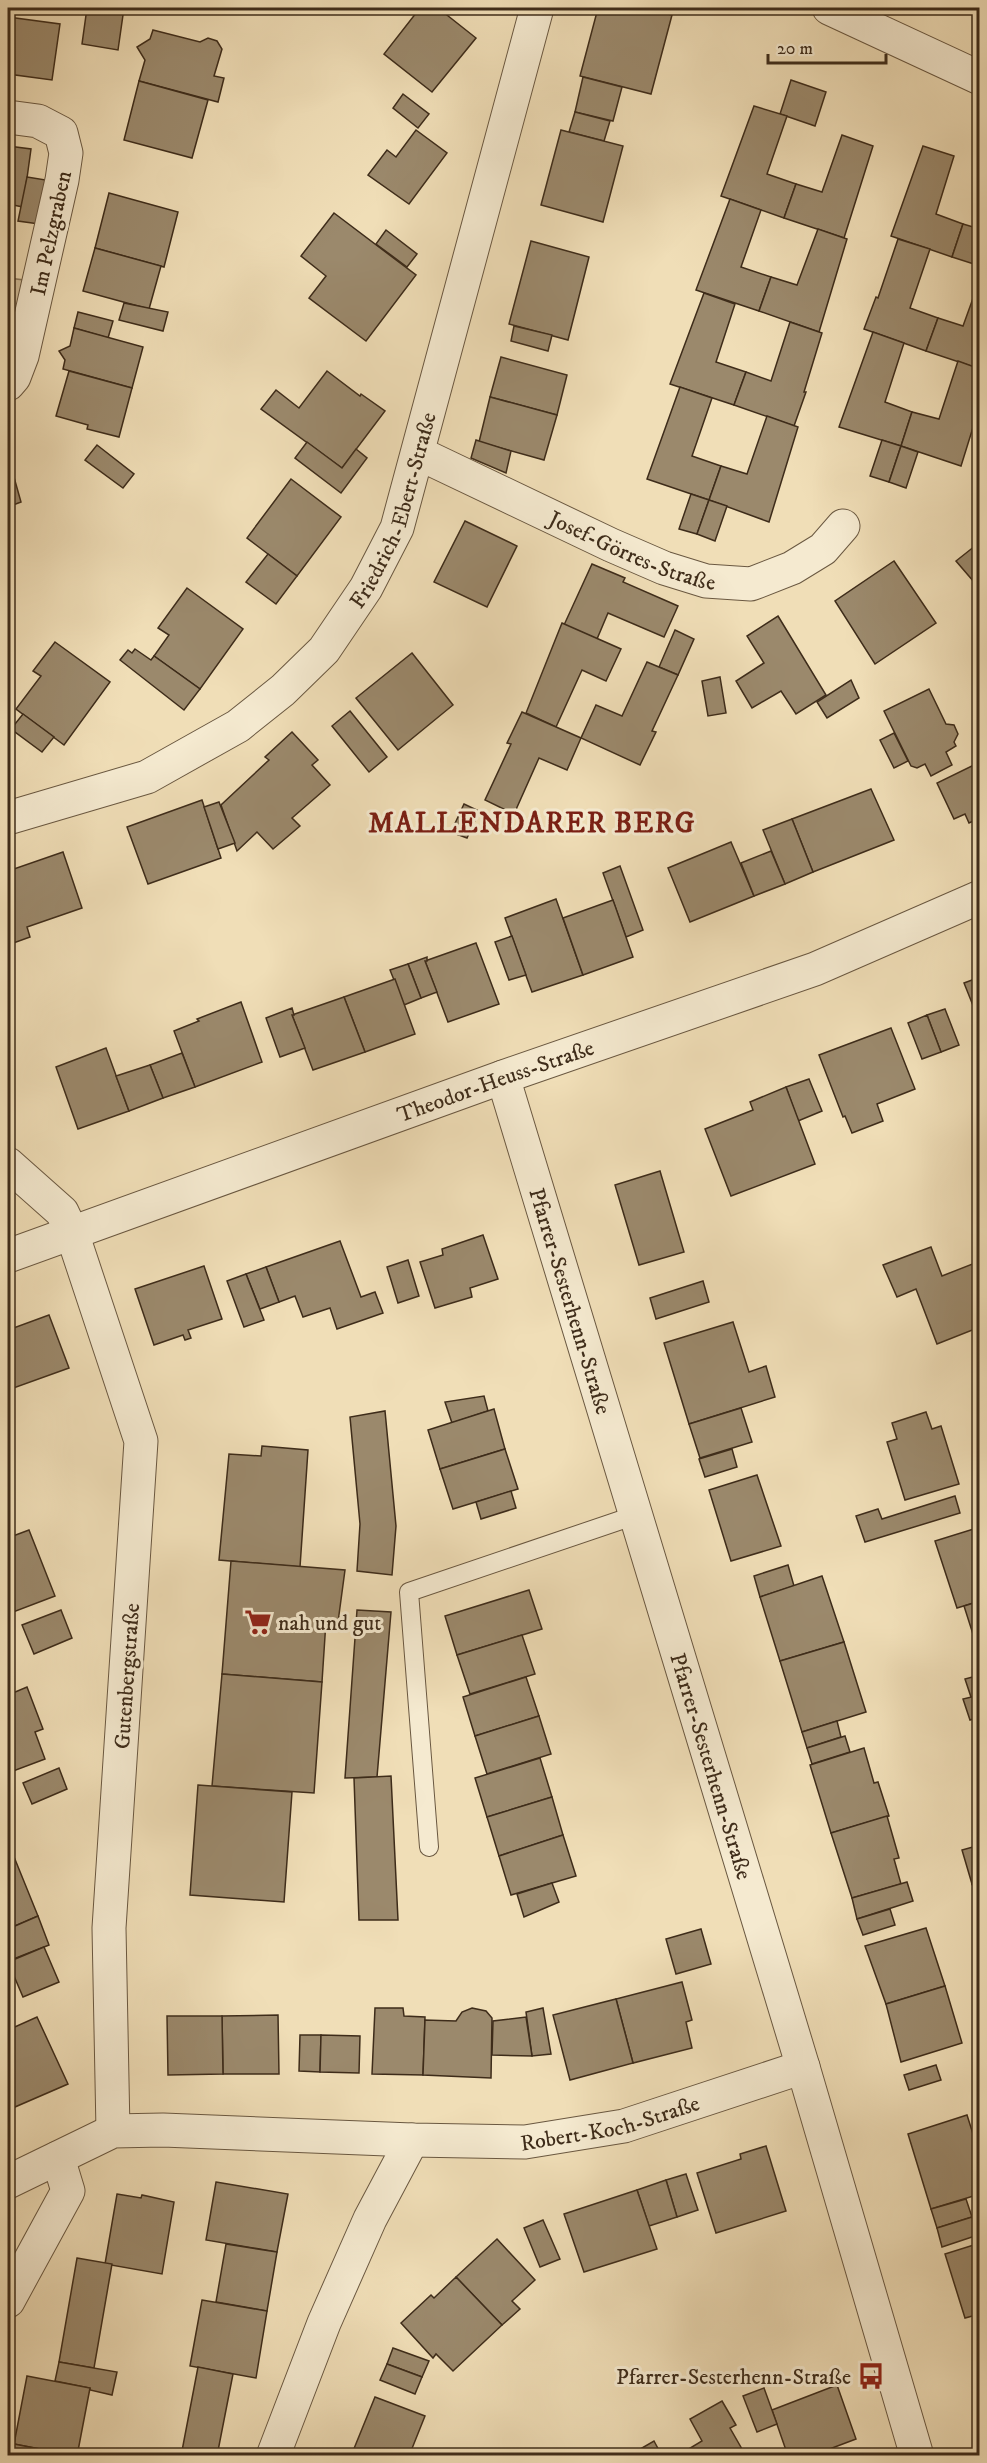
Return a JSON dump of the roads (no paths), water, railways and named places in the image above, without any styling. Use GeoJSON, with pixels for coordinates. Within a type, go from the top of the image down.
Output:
{"type":"FeatureCollection","features":[{"type":"Feature","properties":{"kind":"street","name":"Friedrich-Ebert-Straße"},"geometry":{"type":"LineString","coordinates":[[8,818],[147,777],[238,726],[283,690],[324,650],[366,588],[397,528],[537,8]]}},
{"type":"Feature","properties":{"kind":"street"},"geometry":{"type":"LineString","coordinates":[[829,8],[980,78]]}},
{"type":"Feature","properties":{"kind":"street","name":"Im Pelzgraben"},"geometry":{"type":"LineString","coordinates":[[8,117],[38,121],[61,133],[66,153],[62,180],[22,356],[14,377],[8,384]]}},
{"type":"Feature","properties":{"kind":"street","name":"Josef-Görres-Straße"},"geometry":{"type":"LineString","coordinates":[[418,453],[611,545],[664,568],[706,581],[751,584],[782,572],[823,549],[843,526]]}},
{"type":"Feature","properties":{"kind":"street","name":"Theodor-Heuss-Straße"},"geometry":{"type":"LineString","coordinates":[[8,1256],[503,1077],[815,969],[980,897]]}},
{"type":"Feature","properties":{"kind":"street","name":"Pfarrer-Sesterhenn-Straße"},"geometry":{"type":"LineString","coordinates":[[503,1077],[803,2067],[916,2456]]}},
{"type":"Feature","properties":{"kind":"street"},"geometry":{"type":"LineString","coordinates":[[8,1164],[62,1212],[72,1233]]}},
{"type":"Feature","properties":{"kind":"street","name":"Gutenbergstraße"},"geometry":{"type":"LineString","coordinates":[[72,1233],[141,1441],[110,1928],[113,2131]]}},
{"type":"Feature","properties":{"kind":"street","name":"Robert-Koch-Straße"},"geometry":{"type":"LineString","coordinates":[[8,2182],[113,2131],[163,2130],[525,2142],[624,2126],[803,2067]]}},
{"type":"Feature","properties":{"kind":"street"},"geometry":{"type":"LineString","coordinates":[[273,2456],[328,2312],[370,2219],[411,2140]]}},
{"type":"Feature","properties":{"kind":"street"},"geometry":{"type":"LineString","coordinates":[[8,2301],[68,2192],[58,2158]]}},
{"type":"Feature","properties":{"kind":"lane"},"geometry":{"type":"LineString","coordinates":[[429,1847],[409,1592],[636,1515]]}},
{"type":"Feature","properties":{"kind":"place","name":"nah und gut"},"geometry":{"type":"Point","coordinates":[258,1622]}},
{"type":"Feature","properties":{"kind":"place","name":"Pfarrer-Sesterhenn-Straße"},"geometry":{"type":"Point","coordinates":[871,2376]}},
{"type":"Feature","properties":{"kind":"district","name":"MALLENDARER BERG"},"geometry":{"type":"Point","coordinates":[532,822]}}]}
